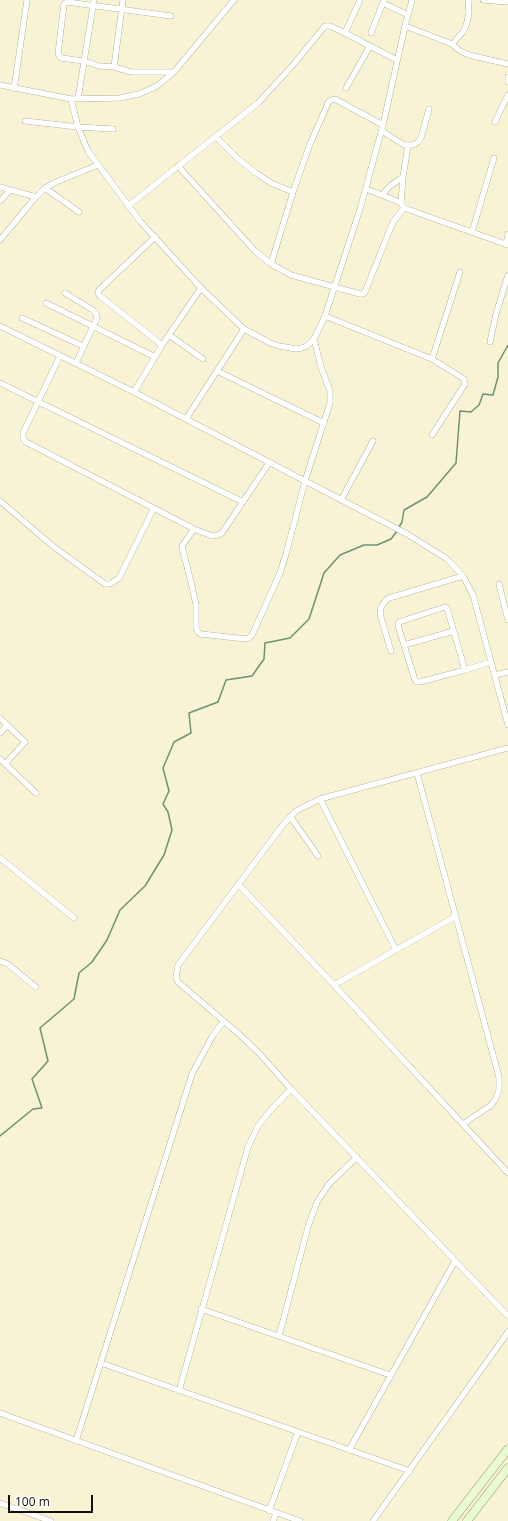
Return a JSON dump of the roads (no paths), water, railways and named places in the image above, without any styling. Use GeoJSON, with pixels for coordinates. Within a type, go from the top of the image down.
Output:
{"type":"FeatureCollection","features":[{"type":"Feature","properties":{"kind":"main road"},"geometry":{"type":"LineString","coordinates":[[452,1521],[508,1449]]}},
{"type":"Feature","properties":{"kind":"main road"},"geometry":{"type":"LineString","coordinates":[[467,1521],[508,1468]]}},
{"type":"Feature","properties":{"kind":"street"},"geometry":{"type":"LineString","coordinates":[[14,89],[26,0]]}},
{"type":"Feature","properties":{"kind":"street"},"geometry":{"type":"LineString","coordinates":[[114,67],[123,0]]}},
{"type":"Feature","properties":{"kind":"street"},"geometry":{"type":"LineString","coordinates":[[0,85],[70,99],[130,97],[157,86],[174,72],[234,0]]}},
{"type":"Feature","properties":{"kind":"street"},"geometry":{"type":"LineString","coordinates":[[345,33],[360,0]]}},
{"type":"Feature","properties":{"kind":"street"},"geometry":{"type":"LineString","coordinates":[[70,99],[84,145],[128,206],[201,288],[244,329],[270,343],[287,348],[302,348],[307,346],[314,339],[325,316],[336,286],[383,128],[404,26],[412,0]]}},
{"type":"Feature","properties":{"kind":"street"},"geometry":{"type":"LineString","coordinates":[[452,44],[463,32],[466,26],[469,13],[468,0]]}},
{"type":"Feature","properties":{"kind":"street"},"geometry":{"type":"LineString","coordinates":[[483,0],[508,2]]}},
{"type":"Feature","properties":{"kind":"street"},"geometry":{"type":"LineString","coordinates":[[171,16],[121,9],[94,2],[67,2],[64,4],[58,51],[60,58],[84,61],[99,66],[114,67],[131,72],[174,72]]}},
{"type":"Feature","properties":{"kind":"street"},"geometry":{"type":"LineString","coordinates":[[78,99],[94,2]]}},
{"type":"Feature","properties":{"kind":"street"},"geometry":{"type":"LineString","coordinates":[[371,33],[384,2],[408,15]]}},
{"type":"Feature","properties":{"kind":"street"},"geometry":{"type":"LineString","coordinates":[[128,206],[258,103],[293,65],[325,26],[330,26],[345,33],[397,60]]}},
{"type":"Feature","properties":{"kind":"street"},"geometry":{"type":"LineString","coordinates":[[404,26],[452,44],[460,51],[469,55],[508,64]]}},
{"type":"Feature","properties":{"kind":"street"},"geometry":{"type":"LineString","coordinates":[[346,88],[370,46]]}},
{"type":"Feature","properties":{"kind":"street"},"geometry":{"type":"LineString","coordinates":[[508,77],[508,82]]}},
{"type":"Feature","properties":{"kind":"street"},"geometry":{"type":"LineString","coordinates":[[495,122],[508,95]]}},
{"type":"Feature","properties":{"kind":"street"},"geometry":{"type":"LineString","coordinates":[[271,264],[310,144],[329,101],[335,99],[383,128],[408,146]]}},
{"type":"Feature","properties":{"kind":"street"},"geometry":{"type":"LineString","coordinates":[[408,146],[418,142],[422,138],[429,109]]}},
{"type":"Feature","properties":{"kind":"street"},"geometry":{"type":"LineString","coordinates":[[25,121],[78,127],[114,129]]}},
{"type":"Feature","properties":{"kind":"street"},"geometry":{"type":"LineString","coordinates":[[216,137],[238,159],[256,173],[271,182],[294,192]]}},
{"type":"Feature","properties":{"kind":"street"},"geometry":{"type":"LineString","coordinates":[[178,166],[255,251],[271,264],[291,275],[363,294],[393,222],[403,206],[403,177],[408,146]]}},
{"type":"Feature","properties":{"kind":"street"},"geometry":{"type":"LineString","coordinates":[[472,232],[494,158]]}},
{"type":"Feature","properties":{"kind":"street"},"geometry":{"type":"LineString","coordinates":[[0,240],[45,188],[98,165]]}},
{"type":"Feature","properties":{"kind":"street"},"geometry":{"type":"LineString","coordinates":[[382,195],[390,186],[403,177]]}},
{"type":"Feature","properties":{"kind":"street"},"geometry":{"type":"LineString","coordinates":[[0,187],[36,197]]}},
{"type":"Feature","properties":{"kind":"street"},"geometry":{"type":"LineString","coordinates":[[45,188],[79,212]]}},
{"type":"Feature","properties":{"kind":"street"},"geometry":{"type":"LineString","coordinates":[[366,189],[382,195],[403,206],[507,245],[508,234]]}},
{"type":"Feature","properties":{"kind":"street"},"geometry":{"type":"LineString","coordinates":[[0,201],[10,190]]}},
{"type":"Feature","properties":{"kind":"street"},"geometry":{"type":"LineString","coordinates":[[155,237],[99,290],[98,293],[162,345]]}},
{"type":"Feature","properties":{"kind":"street"},"geometry":{"type":"LineString","coordinates":[[432,359],[460,272]]}},
{"type":"Feature","properties":{"kind":"street"},"geometry":{"type":"LineString","coordinates":[[490,342],[496,314],[508,275]]}},
{"type":"Feature","properties":{"kind":"street"},"geometry":{"type":"LineString","coordinates":[[134,392],[162,345],[201,288]]}},
{"type":"Feature","properties":{"kind":"street"},"geometry":{"type":"LineString","coordinates":[[65,293],[96,314],[97,318],[76,363]]}},
{"type":"Feature","properties":{"kind":"street"},"geometry":{"type":"LineString","coordinates":[[46,303],[155,357]]}},
{"type":"Feature","properties":{"kind":"street"},"geometry":{"type":"LineString","coordinates":[[325,316],[432,359],[464,378],[465,384],[432,436]]}},
{"type":"Feature","properties":{"kind":"street"},"geometry":{"type":"LineString","coordinates":[[22,318],[84,346]]}},
{"type":"Feature","properties":{"kind":"street"},"geometry":{"type":"LineString","coordinates":[[0,326],[186,419],[407,534],[448,559],[463,576],[473,596],[508,725]]}},
{"type":"Feature","properties":{"kind":"street"},"geometry":{"type":"LineString","coordinates":[[186,419],[244,329]]}},
{"type":"Feature","properties":{"kind":"street"},"geometry":{"type":"LineString","coordinates":[[169,335],[203,360]]}},
{"type":"Feature","properties":{"kind":"street"},"geometry":{"type":"LineString","coordinates":[[194,529],[182,546],[182,551],[196,605],[196,628],[198,632],[246,639],[249,638],[252,636],[280,572],[305,482],[330,403],[330,391],[321,367],[314,339]]}},
{"type":"Feature","properties":{"kind":"street"},"geometry":{"type":"LineString","coordinates":[[60,356],[23,433],[26,442],[194,529],[212,536],[218,535],[222,532],[269,463]]}},
{"type":"Feature","properties":{"kind":"street"},"geometry":{"type":"LineString","coordinates":[[217,371],[324,423]]}},
{"type":"Feature","properties":{"kind":"street"},"geometry":{"type":"LineString","coordinates":[[0,383],[243,502]]}},
{"type":"Feature","properties":{"kind":"street"},"geometry":{"type":"LineString","coordinates":[[341,500],[373,441]]}},
{"type":"Feature","properties":{"kind":"street"},"geometry":{"type":"LineString","coordinates":[[0,501],[54,547],[105,584],[110,584],[119,578],[154,508]]}},
{"type":"Feature","properties":{"kind":"street"},"geometry":{"type":"LineString","coordinates":[[391,651],[380,614],[381,607],[386,600],[463,576]]}},
{"type":"Feature","properties":{"kind":"street"},"geometry":{"type":"LineString","coordinates":[[499,584],[508,620]]}},
{"type":"Feature","properties":{"kind":"street"},"geometry":{"type":"LineString","coordinates":[[465,670],[449,610],[445,607],[399,622],[398,626],[415,680],[417,682],[465,670],[491,662]]}},
{"type":"Feature","properties":{"kind":"street"},"geometry":{"type":"LineString","coordinates":[[404,645],[454,631]]}},
{"type":"Feature","properties":{"kind":"street"},"geometry":{"type":"LineString","coordinates":[[495,675],[508,672]]}},
{"type":"Feature","properties":{"kind":"street"},"geometry":{"type":"LineString","coordinates":[[0,718],[25,742],[6,764]]}},
{"type":"Feature","properties":{"kind":"street"},"geometry":{"type":"LineString","coordinates":[[0,733],[7,725]]}},
{"type":"Feature","properties":{"kind":"street"},"geometry":{"type":"LineString","coordinates":[[508,748],[320,799],[302,807],[290,816],[282,826],[178,965],[176,971],[178,982],[259,1053],[454,1261],[508,1316]]}},
{"type":"Feature","properties":{"kind":"street"},"geometry":{"type":"LineString","coordinates":[[0,759],[36,793]]}},
{"type":"Feature","properties":{"kind":"street"},"geometry":{"type":"LineString","coordinates":[[417,773],[499,1077],[499,1090],[495,1100],[490,1106],[463,1124]]}},
{"type":"Feature","properties":{"kind":"street"},"geometry":{"type":"LineString","coordinates":[[320,799],[396,950]]}},
{"type":"Feature","properties":{"kind":"street"},"geometry":{"type":"LineString","coordinates":[[290,816],[318,856]]}},
{"type":"Feature","properties":{"kind":"street"},"geometry":{"type":"LineString","coordinates":[[0,858],[74,918]]}},
{"type":"Feature","properties":{"kind":"street"},"geometry":{"type":"LineString","coordinates":[[238,884],[508,1173]]}},
{"type":"Feature","properties":{"kind":"street"},"geometry":{"type":"LineString","coordinates":[[334,985],[456,916]]}},
{"type":"Feature","properties":{"kind":"street"},"geometry":{"type":"LineString","coordinates":[[0,961],[8,964],[36,988]]}},
{"type":"Feature","properties":{"kind":"street"},"geometry":{"type":"LineString","coordinates":[[76,1441],[192,1074],[213,1035],[224,1021]]}},
{"type":"Feature","properties":{"kind":"street"},"geometry":{"type":"LineString","coordinates":[[179,1390],[248,1147],[258,1126],[291,1088]]}},
{"type":"Feature","properties":{"kind":"street"},"geometry":{"type":"LineString","coordinates":[[278,1336],[308,1227],[317,1202],[329,1184],[356,1157]]}},
{"type":"Feature","properties":{"kind":"street"},"geometry":{"type":"LineString","coordinates":[[349,1450],[454,1261]]}},
{"type":"Feature","properties":{"kind":"street"},"geometry":{"type":"LineString","coordinates":[[201,1309],[390,1375]]}},
{"type":"Feature","properties":{"kind":"street"},"geometry":{"type":"LineString","coordinates":[[373,1521],[508,1332]]}},
{"type":"Feature","properties":{"kind":"street"},"geometry":{"type":"LineString","coordinates":[[101,1363],[410,1471]]}},
{"type":"Feature","properties":{"kind":"street"},"geometry":{"type":"LineString","coordinates":[[0,1413],[300,1521]]}},
{"type":"Feature","properties":{"kind":"street"},"geometry":{"type":"LineString","coordinates":[[269,1511],[298,1432]]}},
{"type":"Feature","properties":{"kind":"street"},"geometry":{"type":"LineString","coordinates":[[0,1503],[50,1521]]}},
{"type":"Feature","properties":{"kind":"street"},"geometry":{"type":"LineString","coordinates":[[273,1521],[276,1513]]}},
{"type":"Feature","properties":{"kind":"waterway"},"geometry":{"type":"LineString","coordinates":[[399,527],[402,522],[404,510],[427,497],[456,463],[460,411],[471,412],[479,405],[483,394],[493,395],[498,377],[498,363],[508,345]]}},
{"type":"Feature","properties":{"kind":"waterway"},"geometry":{"type":"LineString","coordinates":[[0,1136],[33,1109],[42,1108],[32,1079],[48,1061],[40,1028],[74,999],[79,973],[92,962],[107,940],[120,910],[145,886],[164,855],[172,830],[168,812],[163,804],[169,791],[163,768],[174,742],[191,733],[189,713],[218,702],[226,680],[252,676],[264,659],[265,643],[290,638],[309,619],[324,573],[340,555],[364,545],[377,545],[391,539],[397,531]]}}]}
